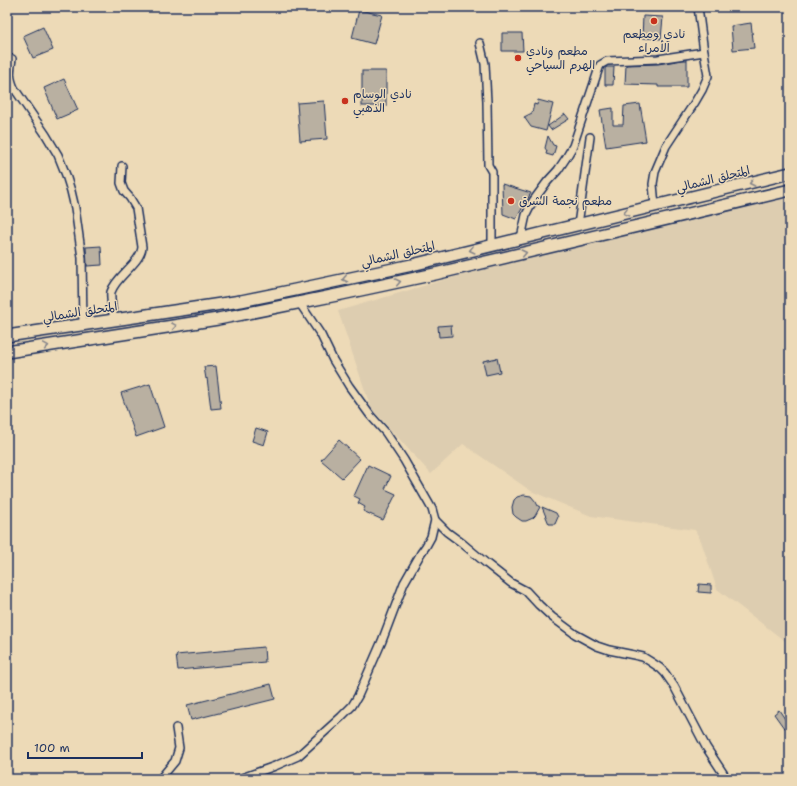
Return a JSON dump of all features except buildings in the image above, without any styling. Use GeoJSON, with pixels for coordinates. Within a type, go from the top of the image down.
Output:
{"type":"FeatureCollection","features":[{"type":"Feature","properties":{"kind":"highway","name":"المتحلق الشمالي"},"geometry":{"type":"LineString","coordinates":[[7,336],[249,300],[412,266],[492,245],[790,173]]}},
{"type":"Feature","properties":{"kind":"highway"},"geometry":{"type":"LineString","coordinates":[[7,352],[218,319],[435,274],[790,190]]}},
{"type":"Feature","properties":{"kind":"street"},"geometry":{"type":"LineString","coordinates":[[655,206],[653,184],[655,172],[666,146],[695,102],[708,76],[698,7]]}},
{"type":"Feature","properties":{"kind":"street"},"geometry":{"type":"LineString","coordinates":[[480,43],[485,64],[488,165],[492,172],[492,245]]}},
{"type":"Feature","properties":{"kind":"street"},"geometry":{"type":"LineString","coordinates":[[522,238],[526,215],[533,201],[558,170],[572,146],[600,65],[607,61],[658,59],[704,52]]}},
{"type":"Feature","properties":{"kind":"street"},"geometry":{"type":"LineString","coordinates":[[12,59],[10,72],[11,81],[14,88],[58,155],[71,191],[82,258],[83,325]]}},
{"type":"Feature","properties":{"kind":"street"},"geometry":{"type":"LineString","coordinates":[[578,225],[590,137]]}},
{"type":"Feature","properties":{"kind":"street"},"geometry":{"type":"LineString","coordinates":[[114,320],[111,293],[116,283],[140,256],[142,250],[136,208],[120,183],[122,166]]}},
{"type":"Feature","properties":{"kind":"street"},"geometry":{"type":"LineString","coordinates":[[239,779],[298,756],[352,706],[358,696],[382,641],[404,583],[431,537],[435,520],[432,509],[404,460],[386,433],[370,415],[349,386],[333,360],[321,335],[299,302]]}},
{"type":"Feature","properties":{"kind":"street"},"geometry":{"type":"LineString","coordinates":[[435,520],[447,532],[511,583],[526,591],[539,605],[575,634],[597,646],[609,650],[634,654],[660,668],[674,686],[706,747],[727,779]]}},
{"type":"Feature","properties":{"kind":"street"},"geometry":{"type":"LineString","coordinates":[[160,779],[175,761],[179,748],[176,728]]}},
{"type":"Feature","properties":{"kind":"shaded area"},"geometry":{"type":"Polygon","coordinates":[[[790,195],[790,645],[717,589],[701,541],[695,530],[591,516],[531,491],[463,444],[431,474],[371,408],[338,311],[478,270],[582,243],[790,195]]]}},
{"type":"Feature","properties":{"kind":"place","name":"نادي ومطعم الأمراء"},"geometry":{"type":"Point","coordinates":[654,21]}},
{"type":"Feature","properties":{"kind":"place","name":"مطعم ونادي الهرم السياحي"},"geometry":{"type":"Point","coordinates":[518,58]}},
{"type":"Feature","properties":{"kind":"place","name":"نادي الوسام الذهبي"},"geometry":{"type":"Point","coordinates":[345,101]}},
{"type":"Feature","properties":{"kind":"place","name":"مطعم نجمة الشرق"},"geometry":{"type":"Point","coordinates":[511,201]}}]}
